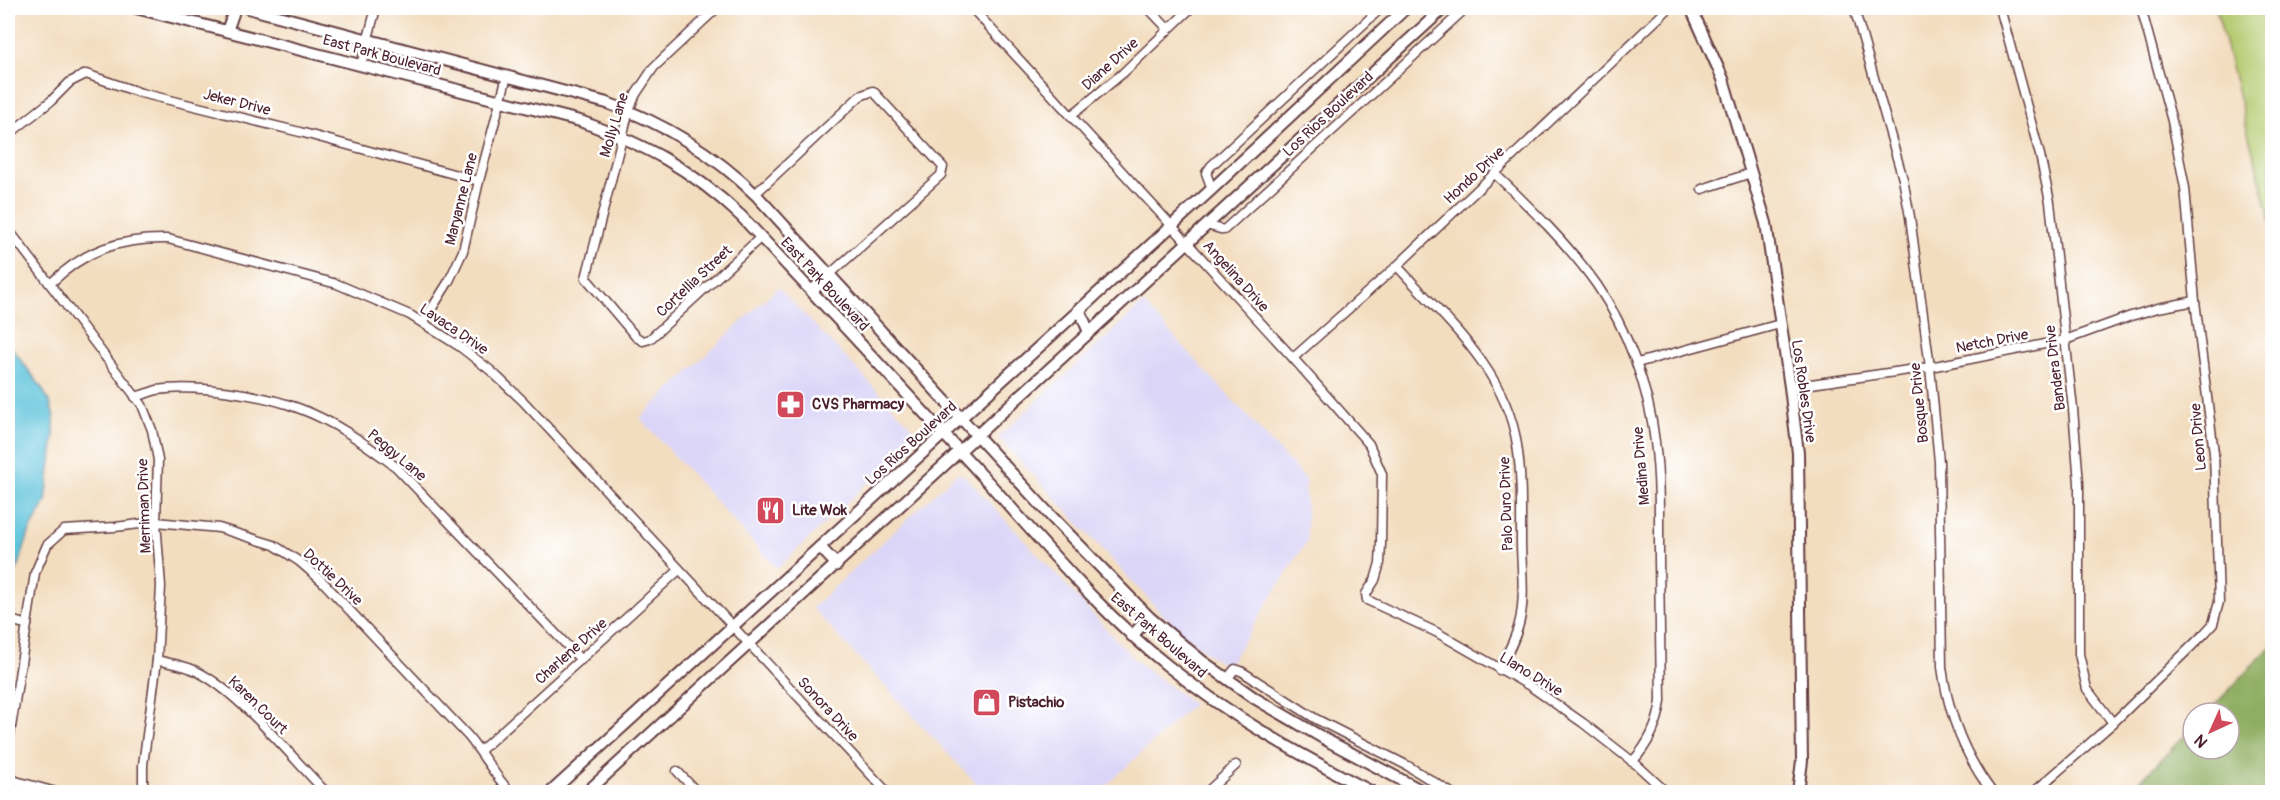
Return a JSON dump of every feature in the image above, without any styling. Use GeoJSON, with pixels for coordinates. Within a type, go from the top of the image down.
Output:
{"type":"FeatureCollection","features":[{"type":"Feature","properties":{"kind":"main road","name":"East Park Boulevard"},"geometry":{"type":"LineString","coordinates":[[136,8],[580,121],[646,147],[695,177],[716,193],[761,237],[1060,562],[1132,636],[1167,666],[1248,724],[1288,748],[1372,792]]}},
{"type":"Feature","properties":{"kind":"main road"},"geometry":{"type":"LineString","coordinates":[[228,31],[235,8]]}},
{"type":"Feature","properties":{"kind":"main road","name":"East Park Boulevard"},"geometry":{"type":"LineString","coordinates":[[248,8],[590,98],[629,110],[690,142],[725,166],[755,194],[1050,515],[1171,637],[1227,680],[1283,716],[1407,788],[1424,792]]}},
{"type":"Feature","properties":{"kind":"main road","name":"Los Rios Boulevard"},"geometry":{"type":"LineString","coordinates":[[550,792],[1212,189],[1406,8]]}},
{"type":"Feature","properties":{"kind":"main road","name":"Los Rios Boulevard"},"geometry":{"type":"LineString","coordinates":[[587,792],[1444,8]]}},
{"type":"Feature","properties":{"kind":"main road","name":"Los Robles Drive"},"geometry":{"type":"LineString","coordinates":[[1691,8],[1723,79],[1766,223],[1790,387],[1798,453],[1799,501],[1802,761],[1798,792]]}},
{"type":"Feature","properties":{"kind":"main road"},"geometry":{"type":"LineString","coordinates":[[812,291],[829,275]]}},
{"type":"Feature","properties":{"kind":"main road"},"geometry":{"type":"LineString","coordinates":[[1079,309],[1092,329]]}},
{"type":"Feature","properties":{"kind":"main road"},"geometry":{"type":"LineString","coordinates":[[820,547],[837,565]]}},
{"type":"Feature","properties":{"kind":"main road"},"geometry":{"type":"LineString","coordinates":[[1132,636],[1149,616]]}},
{"type":"Feature","properties":{"kind":"street"},"geometry":{"type":"LineString","coordinates":[[361,65],[376,8]]}},
{"type":"Feature","properties":{"kind":"street","name":"Molly Lane"},"geometry":{"type":"LineString","coordinates":[[643,341],[636,337],[585,278],[629,110],[646,76],[717,8]]}},
{"type":"Feature","properties":{"kind":"street","name":"Angelina Drive"},"geometry":{"type":"LineString","coordinates":[[972,8],[1072,115],[1369,444],[1382,474],[1380,563],[1375,580],[1366,594],[1367,600]]}},
{"type":"Feature","properties":{"kind":"street"},"geometry":{"type":"LineString","coordinates":[[1148,8],[1168,29]]}},
{"type":"Feature","properties":{"kind":"street","name":"Diane Drive"},"geometry":{"type":"LineString","coordinates":[[1072,115],[1123,73],[1191,8]]}},
{"type":"Feature","properties":{"kind":"street"},"geometry":{"type":"LineString","coordinates":[[1212,189],[1206,173],[1211,166],[1381,8]]}},
{"type":"Feature","properties":{"kind":"street","name":"Los Rios Boulevard"},"geometry":{"type":"LineString","coordinates":[[1206,225],[1224,230],[1466,8]]}},
{"type":"Feature","properties":{"kind":"street","name":"Hondo Drive"},"geometry":{"type":"LineString","coordinates":[[1293,358],[1397,266],[1669,8]]}},
{"type":"Feature","properties":{"kind":"street","name":"Bosque Drive"},"geometry":{"type":"LineString","coordinates":[[1854,8],[1903,179],[1910,217],[1930,367],[1939,462],[1942,667],[1945,690],[1954,722],[1967,753],[1992,792]]}},
{"type":"Feature","properties":{"kind":"street","name":"Bandera Drive"},"geometry":{"type":"LineString","coordinates":[[2000,8],[2040,154],[2050,202],[2079,483],[2079,654],[2087,689],[2113,723]]}},
{"type":"Feature","properties":{"kind":"street","name":"Leon Drive"},"geometry":{"type":"LineString","coordinates":[[2034,792],[2113,723],[2213,624],[2219,602],[2214,453],[2185,188],[2172,121],[2141,8]]}},
{"type":"Feature","properties":{"kind":"street","name":"Jeker Drive"},"geometry":{"type":"LineString","coordinates":[[8,135],[51,101],[70,82],[86,74],[141,93],[300,132],[479,181]]}},
{"type":"Feature","properties":{"kind":"street","name":"Maryanne Lane"},"geometry":{"type":"LineString","coordinates":[[424,321],[449,281],[463,252],[507,76]]}},
{"type":"Feature","properties":{"kind":"street"},"geometry":{"type":"LineString","coordinates":[[755,194],[860,96],[873,91],[943,166],[942,175],[829,275]]}},
{"type":"Feature","properties":{"kind":"street"},"geometry":{"type":"LineString","coordinates":[[1702,189],[1751,173]]}},
{"type":"Feature","properties":{"kind":"street","name":"Medina Drive"},"geometry":{"type":"LineString","coordinates":[[1495,174],[1528,206],[1597,285],[1617,318],[1637,363],[1655,439],[1658,474],[1661,701],[1659,717],[1652,734],[1641,753],[1632,762]]}},
{"type":"Feature","properties":{"kind":"street","name":"Merriman Drive"},"geometry":{"type":"LineString","coordinates":[[8,229],[142,405],[152,430],[158,460],[156,522],[161,586],[157,660],[143,755],[143,792]]}},
{"type":"Feature","properties":{"kind":"street","name":"Cortellia Street"},"geometry":{"type":"LineString","coordinates":[[643,341],[650,339],[761,237]]}},
{"type":"Feature","properties":{"kind":"street","name":"Lavaca Drive"},"geometry":{"type":"LineString","coordinates":[[50,285],[66,268],[106,247],[146,239],[168,239],[337,284],[424,321],[490,370],[523,401],[749,643]]}},
{"type":"Feature","properties":{"kind":"street","name":"Palo Duro Drive"},"geometry":{"type":"LineString","coordinates":[[1397,266],[1482,360],[1509,412],[1517,443],[1521,472],[1520,623],[1499,670]]}},
{"type":"Feature","properties":{"kind":"street","name":"Netch Drive"},"geometry":{"type":"LineString","coordinates":[[1790,387],[1930,367],[2065,340],[2131,316],[2196,301]]}},
{"type":"Feature","properties":{"kind":"street"},"geometry":{"type":"LineString","coordinates":[[1637,363],[1780,324]]}},
{"type":"Feature","properties":{"kind":"street","name":"Peggy Lane"},"geometry":{"type":"LineString","coordinates":[[135,397],[157,390],[186,389],[226,392],[298,408],[366,444],[396,467],[581,660]]}},
{"type":"Feature","properties":{"kind":"street","name":"Dottie Drive"},"geometry":{"type":"LineString","coordinates":[[27,626],[35,573],[46,545],[64,530],[156,522],[219,528],[274,545],[300,562],[322,581],[480,751],[495,775],[510,792]]}},
{"type":"Feature","properties":{"kind":"street","name":"Charlene Drive"},"geometry":{"type":"LineString","coordinates":[[480,751],[679,570]]}},
{"type":"Feature","properties":{"kind":"street","name":"Llano Drive"},"geometry":{"type":"LineString","coordinates":[[1367,600],[1436,632],[1530,686],[1583,723],[1666,792]]}},
{"type":"Feature","properties":{"kind":"street"},"geometry":{"type":"LineString","coordinates":[[8,619],[27,626],[8,747]]}},
{"type":"Feature","properties":{"kind":"street","name":"Sonora Drive"},"geometry":{"type":"LineString","coordinates":[[749,643],[887,792]]}},
{"type":"Feature","properties":{"kind":"street","name":"Karen Court"},"geometry":{"type":"LineString","coordinates":[[157,660],[188,668],[206,676],[226,691],[326,792]]}},
{"type":"Feature","properties":{"kind":"street","name":"East Park Boulevard"},"geometry":{"type":"LineString","coordinates":[[1227,680],[1235,669],[1241,670],[1316,719],[1408,766],[1450,792]]}},
{"type":"Feature","properties":{"kind":"street"},"geometry":{"type":"LineString","coordinates":[[1207,792],[1236,765]]}},
{"type":"Feature","properties":{"kind":"street"},"geometry":{"type":"LineString","coordinates":[[677,771],[697,792]]}},
{"type":"Feature","properties":{"kind":"street"},"geometry":{"type":"LineString","coordinates":[[8,776],[16,781],[56,792]]}},
{"type":"Feature","properties":{"kind":"shaded area"},"geometry":{"type":"Polygon","coordinates":[[[778,287],[919,434],[777,569],[640,418],[778,287]]]}},
{"type":"Feature","properties":{"kind":"shaded area"},"geometry":{"type":"Polygon","coordinates":[[[1143,303],[1305,479],[1307,541],[1227,668],[1177,630],[998,437],[1143,303]]]}},
{"type":"Feature","properties":{"kind":"shaded area"},"geometry":{"type":"Polygon","coordinates":[[[957,473],[964,475],[1135,660],[1193,704],[1100,792],[984,792],[812,608],[957,473]]]}},
{"type":"Feature","properties":{"kind":"green space"},"geometry":{"type":"Polygon","coordinates":[[[2216,8],[2272,8],[2272,226],[2216,8]]]}},
{"type":"Feature","properties":{"kind":"green space"},"geometry":{"type":"Polygon","coordinates":[[[2272,645],[2272,792],[2129,792],[2181,739],[2181,761],[2241,761],[2241,701],[2218,701],[2272,645]]]}},
{"type":"Feature","properties":{"kind":"water"},"geometry":{"type":"Polygon","coordinates":[[[8,343],[42,388],[50,403],[54,417],[54,436],[46,502],[29,533],[18,568],[8,578],[8,343]]]}},
{"type":"Feature","properties":{"kind":"place","name":"CVS Pharmacy"},"geometry":{"type":"Point","coordinates":[791,404]}},
{"type":"Feature","properties":{"kind":"place","name":"Lite Wok"},"geometry":{"type":"Point","coordinates":[771,510]}},
{"type":"Feature","properties":{"kind":"place","name":"Pistachio"},"geometry":{"type":"Point","coordinates":[987,702]}}]}
